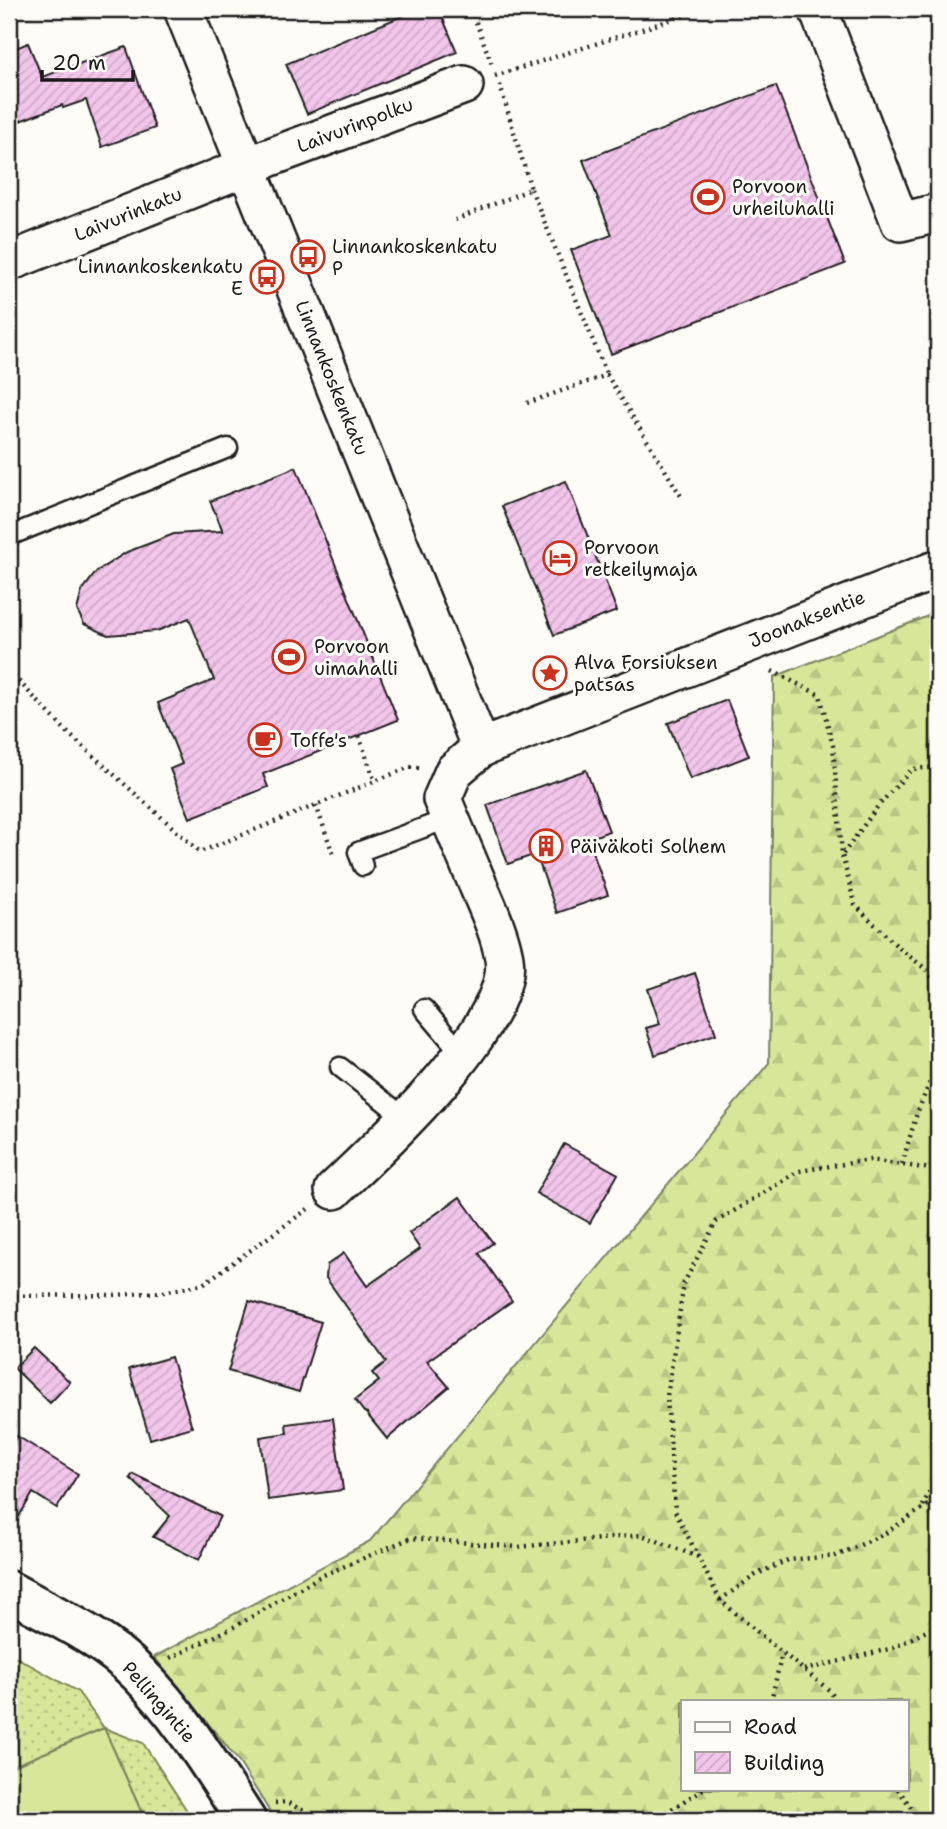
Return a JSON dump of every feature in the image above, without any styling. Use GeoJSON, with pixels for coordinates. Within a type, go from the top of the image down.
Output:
{"type":"FeatureCollection","features":[{"type":"Feature","properties":{"kind":"street","name":"Linnankoskenkatu"},"geometry":{"type":"LineString","coordinates":[[183,9],[481,748]]}},
{"type":"Feature","properties":{"kind":"street"},"geometry":{"type":"LineString","coordinates":[[818,9],[900,222],[938,213]]}},
{"type":"Feature","properties":{"kind":"street","name":"Laivurinpolku"},"geometry":{"type":"LineString","coordinates":[[247,167],[480,80]]}},
{"type":"Feature","properties":{"kind":"street","name":"Laivurinkatu"},"geometry":{"type":"LineString","coordinates":[[9,262],[247,167]]}},
{"type":"Feature","properties":{"kind":"street","name":"Joonaksentie"},"geometry":{"type":"LineString","coordinates":[[454,771],[481,748],[938,569]]}},
{"type":"Feature","properties":{"kind":"street"},"geometry":{"type":"LineString","coordinates":[[334,1190],[408,1120],[462,1054],[493,1009],[502,985],[505,960],[494,922],[442,799],[454,771]]}},
{"type":"Feature","properties":{"kind":"street","name":"Pellingintie"},"geometry":{"type":"LineString","coordinates":[[9,1591],[85,1633],[139,1673],[189,1732],[242,1814]]}},
{"type":"Feature","properties":{"kind":"lane"},"geometry":{"type":"LineString","coordinates":[[9,536],[228,447]]}},
{"type":"Feature","properties":{"kind":"lane"},"geometry":{"type":"LineString","coordinates":[[363,866],[358,852],[450,818]]}},
{"type":"Feature","properties":{"kind":"lane"},"geometry":{"type":"LineString","coordinates":[[424,1009],[462,1054]]}},
{"type":"Feature","properties":{"kind":"lane"},"geometry":{"type":"LineString","coordinates":[[340,1067],[408,1120]]}},
{"type":"Feature","properties":{"kind":"path"},"geometry":{"type":"LineString","coordinates":[[471,9],[480,80],[531,189],[607,375],[681,496]]}},
{"type":"Feature","properties":{"kind":"path"},"geometry":{"type":"LineString","coordinates":[[480,80],[705,9]]}},
{"type":"Feature","properties":{"kind":"path"},"geometry":{"type":"LineString","coordinates":[[455,219],[531,189]]}},
{"type":"Feature","properties":{"kind":"path"},"geometry":{"type":"LineString","coordinates":[[527,403],[607,375]]}},
{"type":"Feature","properties":{"kind":"path"},"geometry":{"type":"LineString","coordinates":[[762,666],[820,695],[833,746],[842,855],[855,905],[899,948],[927,970],[938,987]]}},
{"type":"Feature","properties":{"kind":"path"},"geometry":{"type":"LineString","coordinates":[[9,671],[70,735],[200,852],[410,767],[454,771]]}},
{"type":"Feature","properties":{"kind":"path"},"geometry":{"type":"LineString","coordinates":[[359,736],[375,782]]}},
{"type":"Feature","properties":{"kind":"path"},"geometry":{"type":"LineString","coordinates":[[842,855],[878,806],[912,769],[938,767]]}},
{"type":"Feature","properties":{"kind":"path"},"geometry":{"type":"LineString","coordinates":[[316,805],[336,863]]}},
{"type":"Feature","properties":{"kind":"path"},"geometry":{"type":"LineString","coordinates":[[902,1164],[917,1113],[938,1063]]}},
{"type":"Feature","properties":{"kind":"path"},"geometry":{"type":"LineString","coordinates":[[836,1700],[829,1690],[720,1600],[675,1511],[667,1396],[684,1283],[716,1222],[799,1171],[870,1160],[938,1170]]}},
{"type":"Feature","properties":{"kind":"path"},"geometry":{"type":"LineString","coordinates":[[923,1508],[938,1472]]}},
{"type":"Feature","properties":{"kind":"path"},"geometry":{"type":"LineString","coordinates":[[720,1600],[757,1574],[788,1560],[836,1556],[884,1534],[931,1503],[938,1502]]}},
{"type":"Feature","properties":{"kind":"path"},"geometry":{"type":"LineString","coordinates":[[139,1673],[236,1626],[319,1577],[411,1538],[518,1547],[642,1535],[699,1557]]}},
{"type":"Feature","properties":{"kind":"path"},"geometry":{"type":"LineString","coordinates":[[804,1670],[892,1648],[938,1625]]}},
{"type":"Feature","properties":{"kind":"path"},"geometry":{"type":"LineString","coordinates":[[771,1700],[782,1653]]}},
{"type":"Feature","properties":{"kind":"path"},"geometry":{"type":"LineString","coordinates":[[655,1820],[701,1790]]}},
{"type":"Feature","properties":{"kind":"path"},"geometry":{"type":"LineString","coordinates":[[899,1790],[920,1820]]}},
{"type":"Feature","properties":{"kind":"path"},"geometry":{"type":"LineString","coordinates":[[242,1814],[286,1802],[322,1820]]}},
{"type":"Feature","properties":{"kind":"green space"},"geometry":{"type":"Polygon","coordinates":[[[938,612],[938,1820],[275,1820],[237,1759],[154,1657],[370,1541],[769,1063],[774,677],[938,612]]]}},
{"type":"Feature","properties":{"kind":"green space"},"geometry":{"type":"Polygon","coordinates":[[[9,1653],[78,1692],[104,1728],[9,1768],[9,1653]]]}},
{"type":"Feature","properties":{"kind":"green space"},"geometry":{"type":"Polygon","coordinates":[[[104,1728],[143,1743],[193,1820],[145,1820],[104,1728]]]}},
{"type":"Feature","properties":{"kind":"green space"},"geometry":{"type":"Polygon","coordinates":[[[104,1728],[145,1820],[9,1820],[9,1768],[104,1728]]]}},
{"type":"Feature","properties":{"kind":"building"},"geometry":{"type":"Polygon","coordinates":[[[419,9],[439,9],[457,52],[307,114],[286,64],[419,9]]]}},
{"type":"Feature","properties":{"kind":"building"},"geometry":{"type":"Polygon","coordinates":[[[28,43],[42,77],[126,47],[155,128],[102,147],[86,100],[63,108],[62,105],[9,125],[9,51],[28,43]]]}},
{"type":"Feature","properties":{"kind":"building","name":"Porvoon urheiluhalli"},"geometry":{"type":"Polygon","coordinates":[[[776,86],[845,264],[611,354],[571,250],[612,235],[583,160],[776,86]]]}},
{"type":"Feature","properties":{"kind":"building","name":"Porvoon uimahalli"},"geometry":{"type":"Polygon","coordinates":[[[296,467],[398,720],[263,774],[268,787],[190,818],[170,769],[182,764],[158,703],[214,680],[189,618],[157,631],[108,635],[84,624],[77,610],[82,591],[97,571],[127,552],[174,534],[223,531],[210,501],[296,467]]]}},
{"type":"Feature","properties":{"kind":"building","name":"Porvoon retkeilymaja"},"geometry":{"type":"Polygon","coordinates":[[[566,481],[617,611],[554,635],[502,506],[566,481]]]}},
{"type":"Feature","properties":{"kind":"building"},"geometry":{"type":"Polygon","coordinates":[[[727,700],[749,756],[690,779],[668,723],[727,700]]]}},
{"type":"Feature","properties":{"kind":"building","name":"Päiväkoti Solhem"},"geometry":{"type":"Polygon","coordinates":[[[586,770],[609,831],[588,839],[608,895],[557,913],[536,854],[508,864],[487,805],[586,770]]]}},
{"type":"Feature","properties":{"kind":"building"},"geometry":{"type":"Polygon","coordinates":[[[695,973],[716,1034],[655,1055],[646,1028],[660,1024],[648,989],[695,973]]]}},
{"type":"Feature","properties":{"kind":"building"},"geometry":{"type":"Polygon","coordinates":[[[564,1144],[618,1174],[590,1223],[536,1193],[564,1144]]]}},
{"type":"Feature","properties":{"kind":"building"},"geometry":{"type":"Polygon","coordinates":[[[460,1197],[493,1243],[479,1253],[512,1301],[427,1361],[449,1387],[387,1439],[355,1400],[379,1381],[372,1373],[386,1362],[326,1278],[327,1265],[344,1253],[367,1286],[420,1249],[409,1233],[460,1197]]]}},
{"type":"Feature","properties":{"kind":"building"},"geometry":{"type":"Polygon","coordinates":[[[249,1301],[321,1322],[299,1392],[228,1371],[249,1301]]]}},
{"type":"Feature","properties":{"kind":"building"},"geometry":{"type":"Polygon","coordinates":[[[34,1348],[70,1382],[50,1403],[14,1368],[34,1348]]]}},
{"type":"Feature","properties":{"kind":"building"},"geometry":{"type":"Polygon","coordinates":[[[171,1357],[192,1427],[150,1439],[129,1369],[171,1357]]]}},
{"type":"Feature","properties":{"kind":"building"},"geometry":{"type":"Polygon","coordinates":[[[333,1418],[343,1490],[268,1500],[260,1437],[287,1433],[286,1424],[333,1418]]]}},
{"type":"Feature","properties":{"kind":"building"},"geometry":{"type":"Polygon","coordinates":[[[17,1436],[78,1474],[57,1508],[33,1493],[9,1533],[9,1450],[17,1436]]]}},
{"type":"Feature","properties":{"kind":"building"},"geometry":{"type":"Polygon","coordinates":[[[133,1474],[220,1516],[199,1560],[153,1537],[170,1516],[130,1478],[133,1474]]]}},
{"type":"Feature","properties":{"kind":"place","name":"Porvoon urheiluhalli"},"geometry":{"type":"Point","coordinates":[708,197]}},
{"type":"Feature","properties":{"kind":"place","name":"Linnankoskenkatu P"},"geometry":{"type":"Point","coordinates":[308,257]}},
{"type":"Feature","properties":{"kind":"place","name":"Linnankoskenkatu E"},"geometry":{"type":"Point","coordinates":[267,277]}},
{"type":"Feature","properties":{"kind":"place","name":"Porvoon retkeilymaja"},"geometry":{"type":"Point","coordinates":[560,558]}},
{"type":"Feature","properties":{"kind":"place","name":"Porvoon uimahalli"},"geometry":{"type":"Point","coordinates":[289,657]}},
{"type":"Feature","properties":{"kind":"place","name":"Alva Forsiuksen patsas"},"geometry":{"type":"Point","coordinates":[550,673]}},
{"type":"Feature","properties":{"kind":"place","name":"Toffe's"},"geometry":{"type":"Point","coordinates":[265,740]}},
{"type":"Feature","properties":{"kind":"place","name":"Päiväkoti Solhem"},"geometry":{"type":"Point","coordinates":[546,846]}}]}
